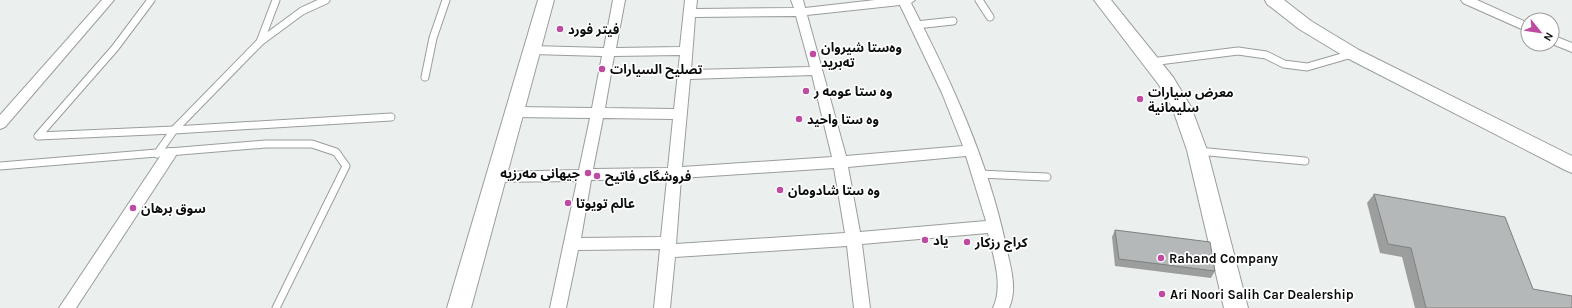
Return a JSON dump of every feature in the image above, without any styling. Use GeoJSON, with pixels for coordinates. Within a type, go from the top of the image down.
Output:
{"type":"FeatureCollection","features":[{"type":"Feature","properties":{"kind":"street"},"geometry":{"type":"LineString","coordinates":[[0,124],[108,0]]}},
{"type":"Feature","properties":{"kind":"street"},"geometry":{"type":"LineString","coordinates":[[459,308],[546,0]]}},
{"type":"Feature","properties":{"kind":"street"},"geometry":{"type":"LineString","coordinates":[[558,308],[586,176],[619,0]]}},
{"type":"Feature","properties":{"kind":"street"},"geometry":{"type":"LineString","coordinates":[[662,308],[690,6],[798,6],[906,0],[971,150],[995,226],[1005,287],[1005,299],[1000,308]]}},
{"type":"Feature","properties":{"kind":"street"},"geometry":{"type":"LineString","coordinates":[[1094,0],[1146,58]]}},
{"type":"Feature","properties":{"kind":"street"},"geometry":{"type":"LineString","coordinates":[[1102,0],[1146,58],[1174,107],[1194,154],[1236,308]]}},
{"type":"Feature","properties":{"kind":"street"},"geometry":{"type":"LineString","coordinates":[[1273,0],[1305,24],[1353,54],[1572,165]]}},
{"type":"Feature","properties":{"kind":"street"},"geometry":{"type":"LineString","coordinates":[[1468,0],[1520,24]]}},
{"type":"Feature","properties":{"kind":"street"},"geometry":{"type":"LineString","coordinates":[[798,6],[817,71],[840,162],[854,239],[862,308]]}},
{"type":"Feature","properties":{"kind":"street"},"geometry":{"type":"LineString","coordinates":[[1560,43],[1572,48]]}},
{"type":"Feature","properties":{"kind":"street"},"geometry":{"type":"LineString","coordinates":[[532,50],[609,52],[686,51]]}},
{"type":"Feature","properties":{"kind":"street"},"geometry":{"type":"LineString","coordinates":[[684,74],[817,71]]}},
{"type":"Feature","properties":{"kind":"street"},"geometry":{"type":"LineString","coordinates":[[514,112],[680,114]]}},
{"type":"Feature","properties":{"kind":"street"},"geometry":{"type":"LineString","coordinates":[[496,177],[674,173],[840,162],[971,150]]}},
{"type":"Feature","properties":{"kind":"street"},"geometry":{"type":"LineString","coordinates":[[67,308],[163,154]]}},
{"type":"Feature","properties":{"kind":"street"},"geometry":{"type":"LineString","coordinates":[[1194,154],[1225,308]]}},
{"type":"Feature","properties":{"kind":"street"},"geometry":{"type":"LineString","coordinates":[[572,244],[667,247],[854,239],[995,226]]}},
{"type":"Feature","properties":{"kind":"lane"},"geometry":{"type":"LineString","coordinates":[[152,0],[115,48],[38,136],[174,130],[391,117]]}},
{"type":"Feature","properties":{"kind":"lane"},"geometry":{"type":"LineString","coordinates":[[260,42],[276,0]]}},
{"type":"Feature","properties":{"kind":"lane"},"geometry":{"type":"LineString","coordinates":[[163,154],[174,130],[260,42],[302,11],[326,0]]}},
{"type":"Feature","properties":{"kind":"lane"},"geometry":{"type":"LineString","coordinates":[[425,77],[433,38],[446,0]]}},
{"type":"Feature","properties":{"kind":"lane"},"geometry":{"type":"LineString","coordinates":[[979,0],[990,17]]}},
{"type":"Feature","properties":{"kind":"lane"},"geometry":{"type":"LineString","coordinates":[[916,25],[953,21]]}},
{"type":"Feature","properties":{"kind":"lane"},"geometry":{"type":"LineString","coordinates":[[1146,58],[1238,51],[1266,55],[1284,64],[1308,67],[1353,54]]}},
{"type":"Feature","properties":{"kind":"lane"},"geometry":{"type":"LineString","coordinates":[[0,166],[163,154],[266,144],[312,144],[336,152],[346,166],[276,308]]}},
{"type":"Feature","properties":{"kind":"lane"},"geometry":{"type":"LineString","coordinates":[[1194,154],[1305,161]]}},
{"type":"Feature","properties":{"kind":"lane"},"geometry":{"type":"LineString","coordinates":[[979,174],[1047,177]]}},
{"type":"Feature","properties":{"kind":"building"},"geometry":{"type":"Polygon","coordinates":[[[1374,194],[1505,217],[1533,289],[1572,296],[1572,308],[1426,308],[1411,248],[1388,244],[1374,194]]]}},
{"type":"Feature","properties":{"kind":"building","name":"Rahand Company"},"geometry":{"type":"Polygon","coordinates":[[[1115,230],[1210,242],[1215,271],[1119,259],[1115,230]]]}},
{"type":"Feature","properties":{"kind":"place","name":"فيتر فورد"},"geometry":{"type":"Point","coordinates":[560,29]}},
{"type":"Feature","properties":{"kind":"place","name":"وەستا شیروان تەبرید"},"geometry":{"type":"Point","coordinates":[813,54]}},
{"type":"Feature","properties":{"kind":"place","name":"تصليح السيارات"},"geometry":{"type":"Point","coordinates":[602,69]}},
{"type":"Feature","properties":{"kind":"place","name":"وه ستا عومه ر"},"geometry":{"type":"Point","coordinates":[806,91]}},
{"type":"Feature","properties":{"kind":"place","name":"معرض سيارات سليمانية"},"geometry":{"type":"Point","coordinates":[1140,99]}},
{"type":"Feature","properties":{"kind":"place","name":"وه ستا واحید"},"geometry":{"type":"Point","coordinates":[799,119]}},
{"type":"Feature","properties":{"kind":"place","name":"جیهانی مەرزیە"},"geometry":{"type":"Point","coordinates":[588,173]}},
{"type":"Feature","properties":{"kind":"place","name":"فروشگاى فاتيح"},"geometry":{"type":"Point","coordinates":[597,176]}},
{"type":"Feature","properties":{"kind":"place","name":"وه ستا شادومان"},"geometry":{"type":"Point","coordinates":[780,190]}},
{"type":"Feature","properties":{"kind":"place","name":"عالم تويوتا"},"geometry":{"type":"Point","coordinates":[568,203]}},
{"type":"Feature","properties":{"kind":"place","name":"سوق برهان"},"geometry":{"type":"Point","coordinates":[133,208]}},
{"type":"Feature","properties":{"kind":"place","name":"ياد"},"geometry":{"type":"Point","coordinates":[925,240]}},
{"type":"Feature","properties":{"kind":"place","name":"كراج رزكار"},"geometry":{"type":"Point","coordinates":[967,242]}},
{"type":"Feature","properties":{"kind":"place","name":"Rahand Company"},"geometry":{"type":"Point","coordinates":[1161,258]}},
{"type":"Feature","properties":{"kind":"place","name":"Ari Noori Salih Car Dealership"},"geometry":{"type":"Point","coordinates":[1162,294]}}]}
